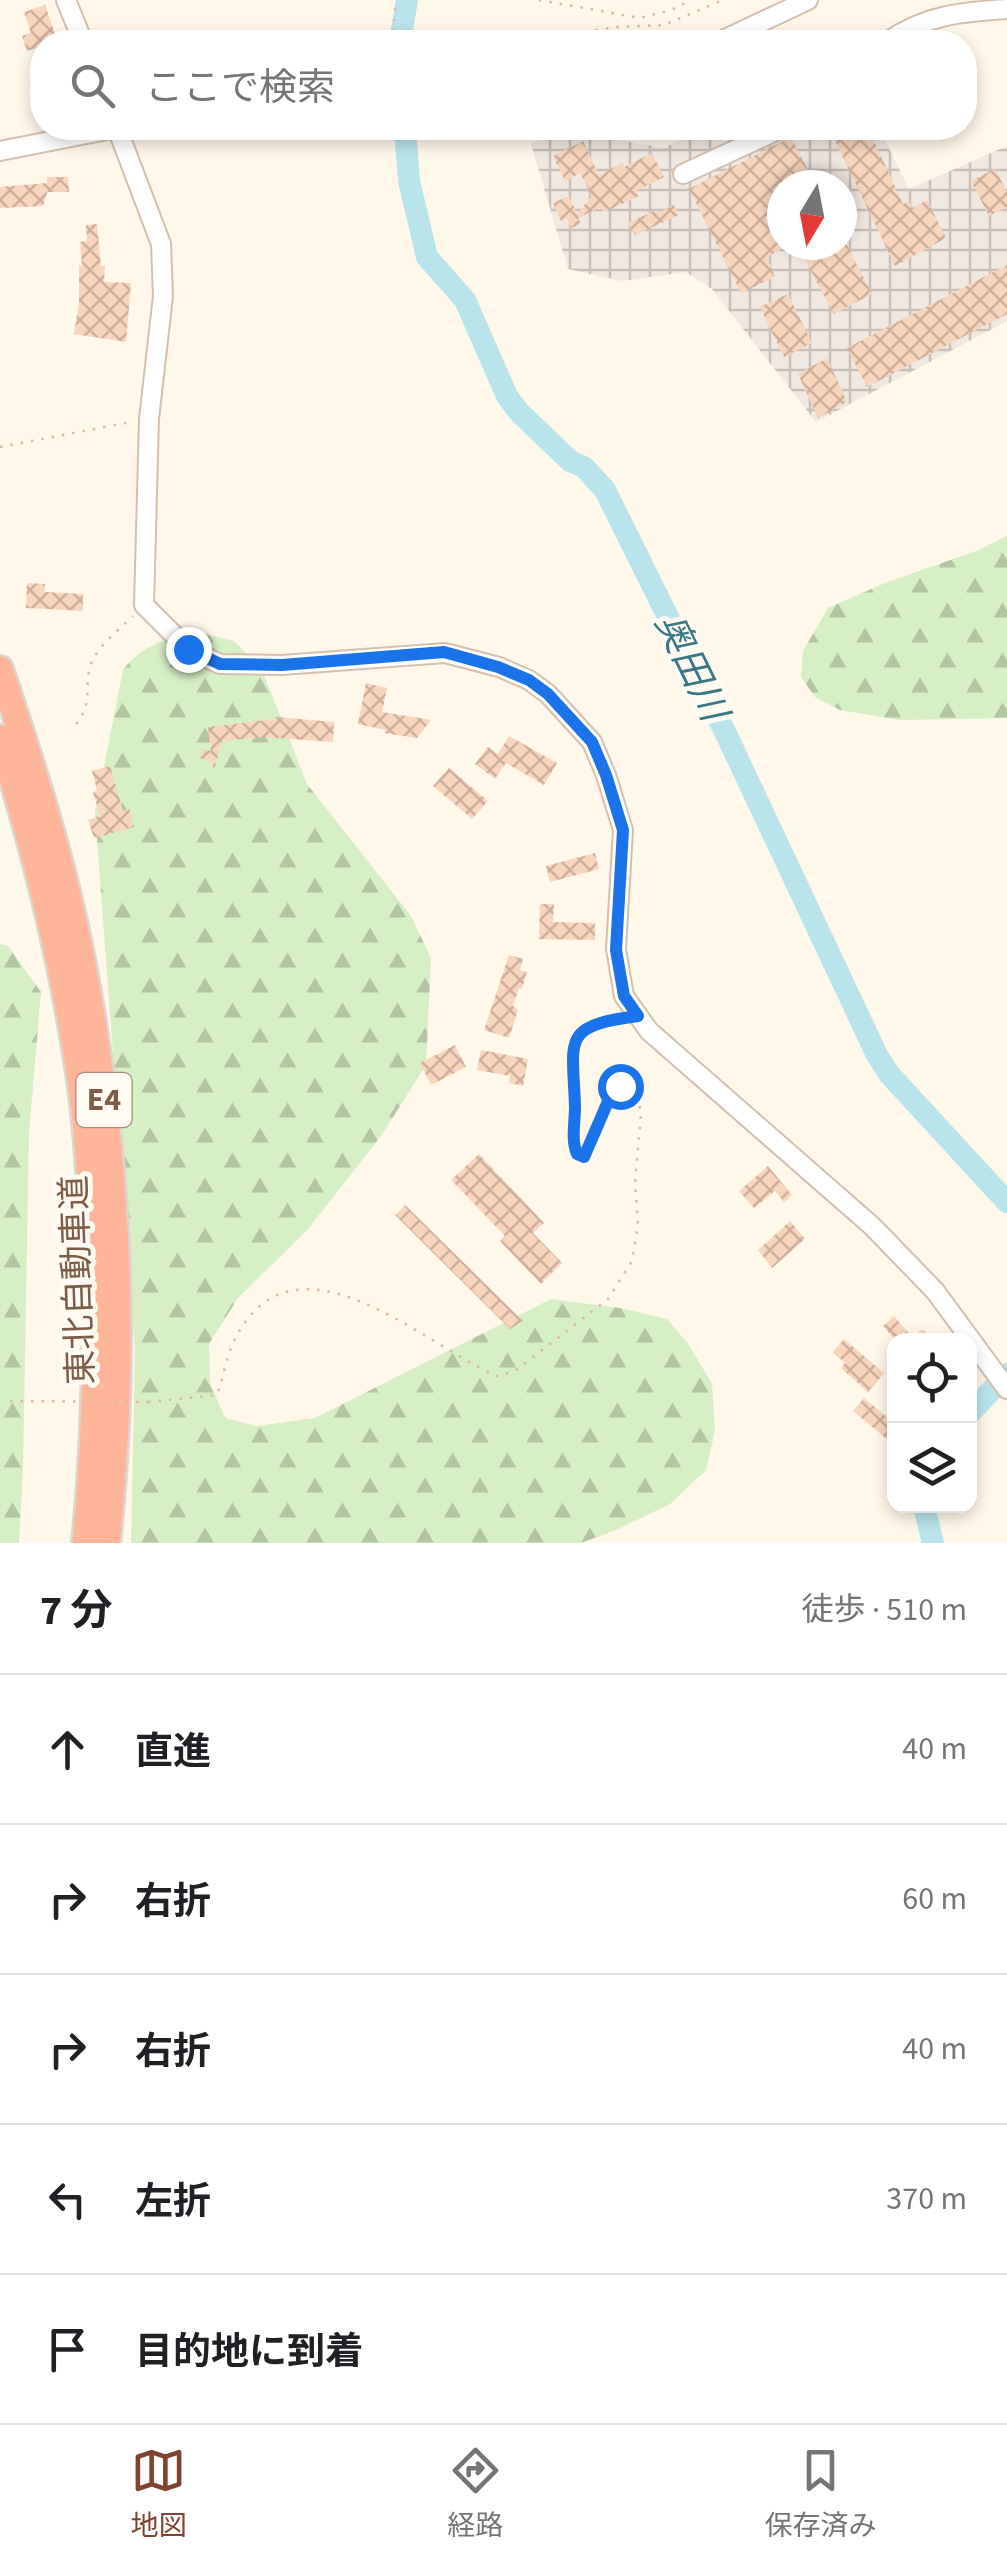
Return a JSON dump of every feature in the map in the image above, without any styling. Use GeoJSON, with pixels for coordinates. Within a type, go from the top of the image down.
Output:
{"type":"FeatureCollection","features":[{"type":"Feature","properties":{"kind":"highway","name":"東北自動車道"},"geometry":{"type":"LineString","coordinates":[[0,669],[49,823],[85,974],[102,1081],[114,1202],[118,1339],[108,1543]]}},
{"type":"Feature","properties":{"kind":"highway","name":"東北自動車道"},"geometry":{"type":"LineString","coordinates":[[0,738],[63,977],[80,1083],[91,1204],[96,1339],[85,1543]]}},
{"type":"Feature","properties":{"kind":"street"},"geometry":{"type":"LineString","coordinates":[[66,0],[78,30]]}},
{"type":"Feature","properties":{"kind":"street"},"geometry":{"type":"LineString","coordinates":[[744,30],[808,0]]}},
{"type":"Feature","properties":{"kind":"street"},"geometry":{"type":"LineString","coordinates":[[904,30],[950,14],[1007,9]]}},
{"type":"Feature","properties":{"kind":"street"},"geometry":{"type":"LineString","coordinates":[[0,151],[56,140]]}},
{"type":"Feature","properties":{"kind":"street"},"geometry":{"type":"LineString","coordinates":[[122,140],[161,244],[163,296],[149,419],[144,605],[188,649],[220,664],[282,665],[444,652],[498,667],[529,680],[548,694],[592,742],[623,830],[616,950],[624,996],[648,1031],[872,1226],[936,1292],[1002,1382]]}},
{"type":"Feature","properties":{"kind":"street"},"geometry":{"type":"LineString","coordinates":[[683,174],[756,140]]}},
{"type":"Feature","properties":{"kind":"path"},"geometry":{"type":"LineString","coordinates":[[393,30],[396,0]]}},
{"type":"Feature","properties":{"kind":"path"},"geometry":{"type":"LineString","coordinates":[[539,0],[640,18],[691,0]]}},
{"type":"Feature","properties":{"kind":"path"},"geometry":{"type":"LineString","coordinates":[[603,30],[664,25],[723,0]]}},
{"type":"Feature","properties":{"kind":"path"},"geometry":{"type":"LineString","coordinates":[[0,448],[149,419]]}},
{"type":"Feature","properties":{"kind":"path"},"geometry":{"type":"LineString","coordinates":[[76,724],[85,713],[91,664],[100,648],[144,605]]}},
{"type":"Feature","properties":{"kind":"path"},"geometry":{"type":"LineString","coordinates":[[10,1401],[148,1402],[217,1395],[233,1344],[250,1318],[268,1300],[316,1288],[343,1294],[396,1318],[472,1366],[497,1376],[515,1370],[608,1299],[632,1260],[638,1225],[638,1097],[628,1085],[613,1090],[584,1157],[577,1154],[572,1054],[584,1029],[602,1021],[638,1016]]}},
{"type":"Feature","properties":{"kind":"shaded area"},"geometry":{"type":"Polygon","coordinates":[[[538,140],[621,140],[663,148],[681,140],[885,140],[909,189],[1007,146],[1007,321],[816,422],[712,289],[686,272],[622,281],[568,269],[531,144],[538,140]]]}},
{"type":"Feature","properties":{"kind":"green space"},"geometry":{"type":"Polygon","coordinates":[[[1007,536],[1007,718],[899,720],[840,710],[815,697],[801,677],[803,651],[828,608],[1007,536]]]}},
{"type":"Feature","properties":{"kind":"green space"},"geometry":{"type":"Polygon","coordinates":[[[192,631],[234,641],[262,670],[307,784],[411,916],[431,958],[426,1065],[381,1136],[308,1229],[238,1298],[209,1344],[210,1383],[225,1418],[257,1426],[315,1418],[551,1299],[620,1308],[667,1319],[689,1345],[712,1384],[715,1431],[706,1470],[670,1504],[581,1543],[131,1543],[135,1350],[95,812],[123,670],[146,649],[192,631]]]}},
{"type":"Feature","properties":{"kind":"green space"},"geometry":{"type":"Polygon","coordinates":[[[0,944],[8,946],[41,992],[29,1132],[19,1543],[0,1543],[0,944]]]}},
{"type":"Feature","properties":{"kind":"building"},"geometry":{"type":"Polygon","coordinates":[[[45,5],[54,30],[30,30],[24,12],[45,5]]]}},
{"type":"Feature","properties":{"kind":"building"},"geometry":{"type":"Polygon","coordinates":[[[30,33],[30,50],[27,51],[22,36],[30,33]]]}},
{"type":"Feature","properties":{"kind":"building"},"geometry":{"type":"Polygon","coordinates":[[[785,140],[793,140],[808,170],[767,170],[767,260],[775,277],[741,293],[689,189],[785,140]]]}},
{"type":"Feature","properties":{"kind":"building"},"geometry":{"type":"Polygon","coordinates":[[[835,140],[874,140],[903,204],[909,201],[913,208],[927,200],[946,238],[895,266],[857,187],[857,170],[849,170],[835,140]]]}},
{"type":"Feature","properties":{"kind":"building"},"geometry":{"type":"Polygon","coordinates":[[[583,141],[599,175],[652,153],[664,177],[636,191],[639,196],[607,211],[601,207],[578,218],[581,224],[571,228],[567,218],[561,221],[553,203],[569,196],[577,214],[592,196],[580,173],[565,181],[553,156],[583,141]]]}},
{"type":"Feature","properties":{"kind":"building"},"geometry":{"type":"Polygon","coordinates":[[[995,169],[1007,192],[1007,207],[989,216],[971,181],[995,169]]]}},
{"type":"Feature","properties":{"kind":"building"},"geometry":{"type":"Polygon","coordinates":[[[47,177],[68,177],[69,192],[48,190],[43,206],[0,208],[0,187],[47,183],[47,177]]]}},
{"type":"Feature","properties":{"kind":"building"},"geometry":{"type":"Polygon","coordinates":[[[674,205],[679,215],[635,235],[628,223],[656,210],[658,213],[674,205]]]}},
{"type":"Feature","properties":{"kind":"building"},"geometry":{"type":"Polygon","coordinates":[[[97,224],[104,282],[131,283],[126,342],[74,334],[79,265],[82,266],[80,242],[87,241],[86,225],[97,224]]]}},
{"type":"Feature","properties":{"kind":"building"},"geometry":{"type":"Polygon","coordinates":[[[805,260],[855,260],[872,294],[834,314],[805,260]]]}},
{"type":"Feature","properties":{"kind":"building"},"geometry":{"type":"Polygon","coordinates":[[[1007,265],[1007,314],[867,387],[847,348],[1007,265]]]}},
{"type":"Feature","properties":{"kind":"building"},"geometry":{"type":"Polygon","coordinates":[[[788,294],[812,343],[784,357],[760,307],[788,294]]]}},
{"type":"Feature","properties":{"kind":"building"},"geometry":{"type":"Polygon","coordinates":[[[827,358],[847,402],[818,418],[798,374],[827,358]]]}},
{"type":"Feature","properties":{"kind":"building"},"geometry":{"type":"Polygon","coordinates":[[[27,583],[45,584],[45,592],[83,594],[83,611],[26,608],[27,583]]]}},
{"type":"Feature","properties":{"kind":"building"},"geometry":{"type":"Polygon","coordinates":[[[366,683],[387,688],[382,712],[431,720],[417,738],[358,724],[366,683]]]}},
{"type":"Feature","properties":{"kind":"building"},"geometry":{"type":"Polygon","coordinates":[[[276,717],[334,722],[333,742],[263,737],[222,741],[214,770],[212,762],[200,758],[203,749],[211,751],[208,727],[276,717]]]}},
{"type":"Feature","properties":{"kind":"building"},"geometry":{"type":"Polygon","coordinates":[[[509,736],[557,763],[544,785],[506,763],[495,779],[475,764],[488,747],[498,754],[509,736]]]}},
{"type":"Feature","properties":{"kind":"building"},"geometry":{"type":"Polygon","coordinates":[[[110,766],[123,811],[129,809],[134,827],[94,838],[88,820],[100,816],[92,771],[110,766]]]}},
{"type":"Feature","properties":{"kind":"building"},"geometry":{"type":"Polygon","coordinates":[[[449,768],[488,801],[472,819],[433,786],[449,768]]]}},
{"type":"Feature","properties":{"kind":"building"},"geometry":{"type":"Polygon","coordinates":[[[595,853],[599,869],[550,882],[546,866],[595,853]]]}},
{"type":"Feature","properties":{"kind":"building"},"geometry":{"type":"Polygon","coordinates":[[[540,904],[554,904],[553,922],[595,923],[595,940],[539,939],[540,904]]]}},
{"type":"Feature","properties":{"kind":"building"},"geometry":{"type":"Polygon","coordinates":[[[509,955],[523,959],[520,970],[527,972],[513,1006],[518,1010],[509,1038],[484,1030],[509,955]]]}},
{"type":"Feature","properties":{"kind":"building"},"geometry":{"type":"Polygon","coordinates":[[[455,1045],[466,1067],[431,1085],[420,1063],[455,1045]]]}},
{"type":"Feature","properties":{"kind":"building"},"geometry":{"type":"Polygon","coordinates":[[[481,1050],[528,1059],[523,1086],[509,1083],[510,1076],[477,1070],[481,1050]]]}},
{"type":"Feature","properties":{"kind":"building"},"geometry":{"type":"Polygon","coordinates":[[[479,1154],[544,1223],[533,1233],[562,1263],[541,1284],[500,1241],[505,1236],[451,1180],[479,1154]]]}},
{"type":"Feature","properties":{"kind":"building"},"geometry":{"type":"Polygon","coordinates":[[[768,1166],[792,1195],[784,1202],[775,1191],[754,1208],[739,1191],[768,1166]]]}},
{"type":"Feature","properties":{"kind":"building"},"geometry":{"type":"Polygon","coordinates":[[[405,1205],[523,1321],[510,1329],[395,1215],[405,1205]]]}},
{"type":"Feature","properties":{"kind":"building"},"geometry":{"type":"Polygon","coordinates":[[[790,1221],[805,1239],[772,1268],[758,1250],[790,1221]]]}},
{"type":"Feature","properties":{"kind":"building"},"geometry":{"type":"Polygon","coordinates":[[[894,1316],[909,1333],[889,1333],[883,1326],[894,1316]]]}},
{"type":"Feature","properties":{"kind":"building"},"geometry":{"type":"Polygon","coordinates":[[[844,1339],[884,1373],[868,1392],[841,1368],[845,1363],[833,1352],[844,1339]]]}},
{"type":"Feature","properties":{"kind":"building"},"geometry":{"type":"Polygon","coordinates":[[[864,1398],[887,1417],[887,1439],[853,1411],[864,1398]]]}},
{"type":"Feature","properties":{"kind":"waterway","name":"奥田川"},"geometry":{"type":"LineString","coordinates":[[402,30],[407,0]]}},
{"type":"Feature","properties":{"kind":"waterway","name":"奥田川"},"geometry":{"type":"LineString","coordinates":[[406,140],[409,181],[427,257],[465,300],[507,396],[518,411],[605,490],[727,736],[877,1055],[889,1074],[1007,1202]]}},
{"type":"Feature","properties":{"kind":"waterway"},"geometry":{"type":"LineString","coordinates":[[977,1406],[1007,1374]]}},
{"type":"Feature","properties":{"kind":"waterway"},"geometry":{"type":"LineString","coordinates":[[926,1513],[933,1543]]}},
{"type":"Feature","properties":{"kind":"route"},"geometry":{"type":"LineString","coordinates":[[188,649],[220,664],[282,665],[444,652],[498,667],[529,680],[548,694],[592,742],[623,830],[616,950],[624,996],[638,1016],[602,1021],[584,1029],[575,1041],[572,1054],[577,1154],[584,1157],[613,1090],[620,1086]]}}]}
